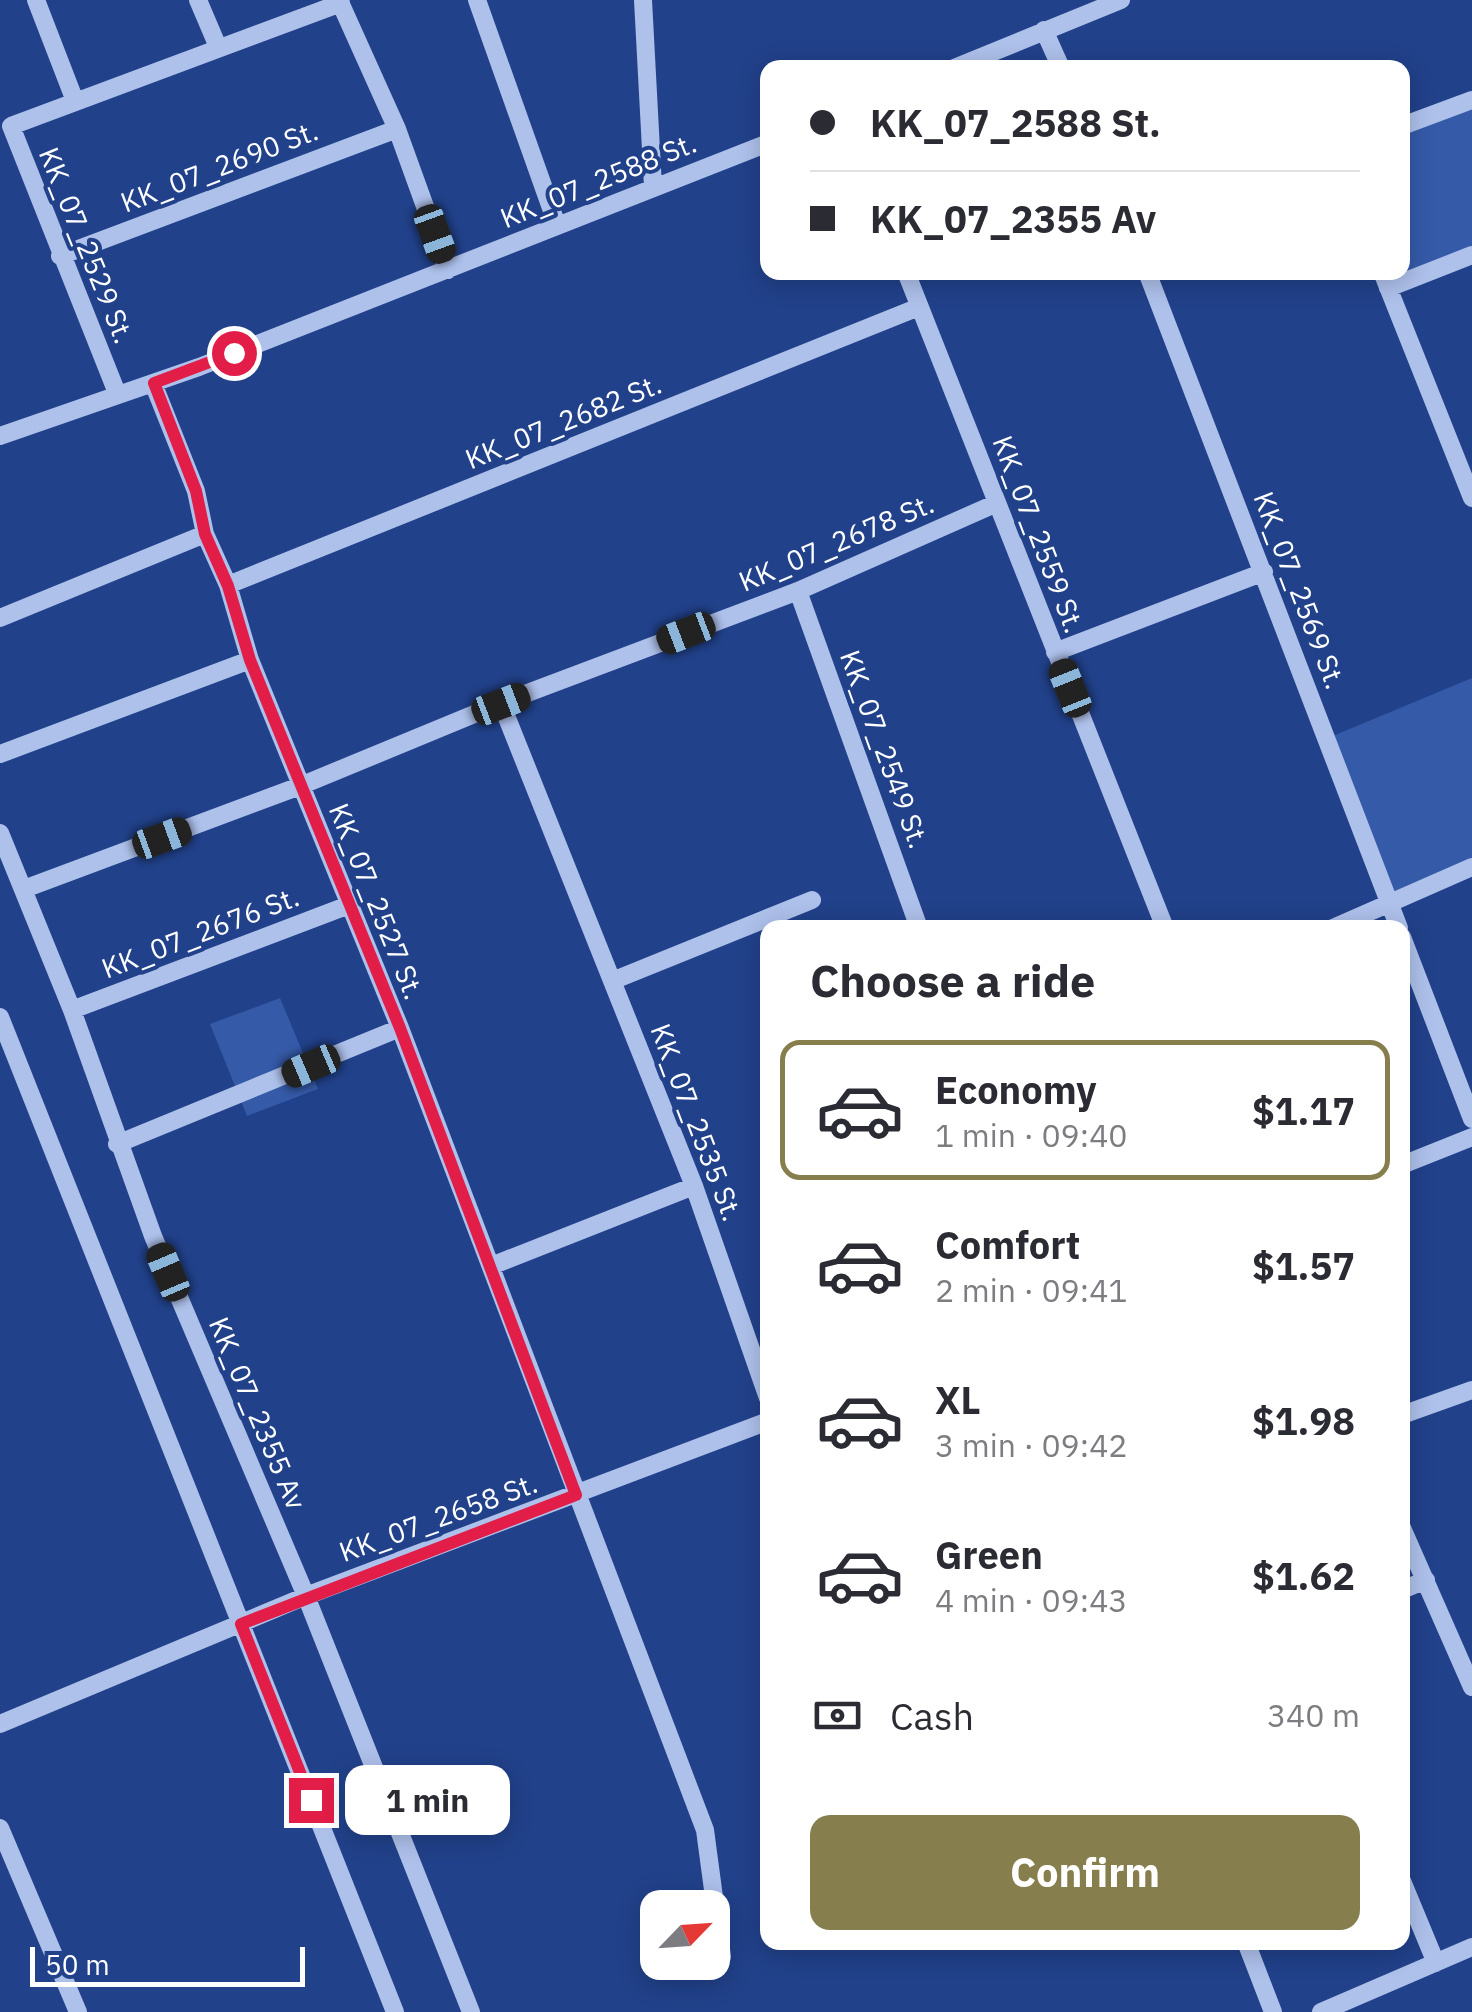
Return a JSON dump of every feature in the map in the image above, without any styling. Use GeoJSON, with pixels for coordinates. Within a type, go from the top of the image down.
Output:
{"type":"FeatureCollection","features":[{"type":"Feature","properties":{"kind":"street"},"geometry":{"type":"LineString","coordinates":[[36,0],[74,100]]}},
{"type":"Feature","properties":{"kind":"street"},"geometry":{"type":"LineString","coordinates":[[198,0],[218,48]]}},
{"type":"Feature","properties":{"kind":"street"},"geometry":{"type":"LineString","coordinates":[[477,0],[557,224]]}},
{"type":"Feature","properties":{"kind":"street"},"geometry":{"type":"LineString","coordinates":[[642,0],[653,187]]}},
{"type":"Feature","properties":{"kind":"street"},"geometry":{"type":"LineString","coordinates":[[973,60],[1120,0]]}},
{"type":"Feature","properties":{"kind":"street"},"geometry":{"type":"LineString","coordinates":[[340,2],[397,129],[448,270]]}},
{"type":"Feature","properties":{"kind":"street","name":"KK_07_2529 St."},"geometry":{"type":"LineString","coordinates":[[116,393],[6,128],[340,2]]}},
{"type":"Feature","properties":{"kind":"street"},"geometry":{"type":"LineString","coordinates":[[1044,30],[1057,60]]}},
{"type":"Feature","properties":{"kind":"street"},"geometry":{"type":"LineString","coordinates":[[1410,123],[1472,100]]}},
{"type":"Feature","properties":{"kind":"street","name":"KK_07_2690 St."},"geometry":{"type":"LineString","coordinates":[[60,256],[397,129]]}},
{"type":"Feature","properties":{"kind":"street","name":"KK_07_2588 St."},"geometry":{"type":"LineString","coordinates":[[2,429],[154,383],[760,146]]}},
{"type":"Feature","properties":{"kind":"street"},"geometry":{"type":"LineString","coordinates":[[1410,273],[1472,254]]}},
{"type":"Feature","properties":{"kind":"street","name":"KK_07_2559 St."},"geometry":{"type":"LineString","coordinates":[[909,280],[1162,920]]}},
{"type":"Feature","properties":{"kind":"street","name":"KK_07_2569 St."},"geometry":{"type":"LineString","coordinates":[[1150,280],[1396,920]]}},
{"type":"Feature","properties":{"kind":"street"},"geometry":{"type":"LineString","coordinates":[[1385,280],[1472,498]]}},
{"type":"Feature","properties":{"kind":"street","name":"KK_07_2682 St."},"geometry":{"type":"LineString","coordinates":[[228,586],[919,307]]}},
{"type":"Feature","properties":{"kind":"street","name":"KK_07_2527 St."},"geometry":{"type":"LineString","coordinates":[[154,383],[196,491],[205,534],[228,586],[250,660],[400,1028],[705,1830],[713,1890]]}},
{"type":"Feature","properties":{"kind":"street","name":"KK_07_2678 St."},"geometry":{"type":"LineString","coordinates":[[24,889],[300,786],[501,704],[798,591],[997,503]]}},
{"type":"Feature","properties":{"kind":"street"},"geometry":{"type":"LineString","coordinates":[[0,618],[205,534]]}},
{"type":"Feature","properties":{"kind":"street"},"geometry":{"type":"LineString","coordinates":[[1055,652],[1264,572]]}},
{"type":"Feature","properties":{"kind":"street","name":"KK_07_2549 St."},"geometry":{"type":"LineString","coordinates":[[798,591],[916,920]]}},
{"type":"Feature","properties":{"kind":"street"},"geometry":{"type":"LineString","coordinates":[[0,754],[250,660]]}},
{"type":"Feature","properties":{"kind":"street","name":"KK_07_2535 St."},"geometry":{"type":"LineString","coordinates":[[501,704],[694,1186],[760,1375]]}},
{"type":"Feature","properties":{"kind":"street","name":"KK_07_2355 Av"},"geometry":{"type":"LineString","coordinates":[[0,834],[72,1010],[117,1144],[306,1596],[471,2012]]}},
{"type":"Feature","properties":{"kind":"street"},"geometry":{"type":"LineString","coordinates":[[1350,920],[1472,866]]}},
{"type":"Feature","properties":{"kind":"street"},"geometry":{"type":"LineString","coordinates":[[762,920],[812,900]]}},
{"type":"Feature","properties":{"kind":"street","name":"KK_07_2676 St."},"geometry":{"type":"LineString","coordinates":[[72,1010],[348,905]]}},
{"type":"Feature","properties":{"kind":"street"},"geometry":{"type":"LineString","coordinates":[[612,980],[760,921]]}},
{"type":"Feature","properties":{"kind":"street"},"geometry":{"type":"LineString","coordinates":[[1410,958],[1472,1119]]}},
{"type":"Feature","properties":{"kind":"street"},"geometry":{"type":"LineString","coordinates":[[0,1017],[395,2012]]}},
{"type":"Feature","properties":{"kind":"street"},"geometry":{"type":"LineString","coordinates":[[117,1144],[400,1028]]}},
{"type":"Feature","properties":{"kind":"street"},"geometry":{"type":"LineString","coordinates":[[1410,1162],[1472,1138]]}},
{"type":"Feature","properties":{"kind":"street"},"geometry":{"type":"LineString","coordinates":[[490,1266],[694,1186]]}},
{"type":"Feature","properties":{"kind":"street"},"geometry":{"type":"LineString","coordinates":[[1410,1412],[1472,1390]]}},
{"type":"Feature","properties":{"kind":"street","name":"KK_07_2658 St."},"geometry":{"type":"LineString","coordinates":[[0,1724],[306,1596],[760,1424]]}},
{"type":"Feature","properties":{"kind":"street"},"geometry":{"type":"LineString","coordinates":[[1410,1545],[1472,1687]]}},
{"type":"Feature","properties":{"kind":"street"},"geometry":{"type":"LineString","coordinates":[[1410,1587],[1426,1580]]}},
{"type":"Feature","properties":{"kind":"street"},"geometry":{"type":"LineString","coordinates":[[0,1828],[78,2012]]}},
{"type":"Feature","properties":{"kind":"street"},"geometry":{"type":"LineString","coordinates":[[1410,1900],[1436,1963]]}},
{"type":"Feature","properties":{"kind":"street"},"geometry":{"type":"LineString","coordinates":[[1321,2012],[1472,1947]]}},
{"type":"Feature","properties":{"kind":"street"},"geometry":{"type":"LineString","coordinates":[[1249,1950],[1274,2012]]}},
{"type":"Feature","properties":{"kind":"shaded area"},"geometry":{"type":"Polygon","coordinates":[[[1472,100],[1472,255],[1410,279],[1410,123],[1472,100]]]}},
{"type":"Feature","properties":{"kind":"shaded area"},"geometry":{"type":"Polygon","coordinates":[[[1385,280],[1408,280],[1388,288],[1385,280]]]}},
{"type":"Feature","properties":{"kind":"shaded area"},"geometry":{"type":"Polygon","coordinates":[[[1472,678],[1472,867],[1389,902],[1328,738],[1472,678]]]}},
{"type":"Feature","properties":{"kind":"shaded area"},"geometry":{"type":"Polygon","coordinates":[[[280,998],[318,1089],[247,1116],[210,1024],[280,998]]]}},
{"type":"Feature","properties":{"kind":"route"},"geometry":{"type":"LineString","coordinates":[[234,353],[154,383],[196,491],[205,534],[228,586],[250,660],[400,1028],[576,1495],[241,1624],[311,1800]]}}]}
